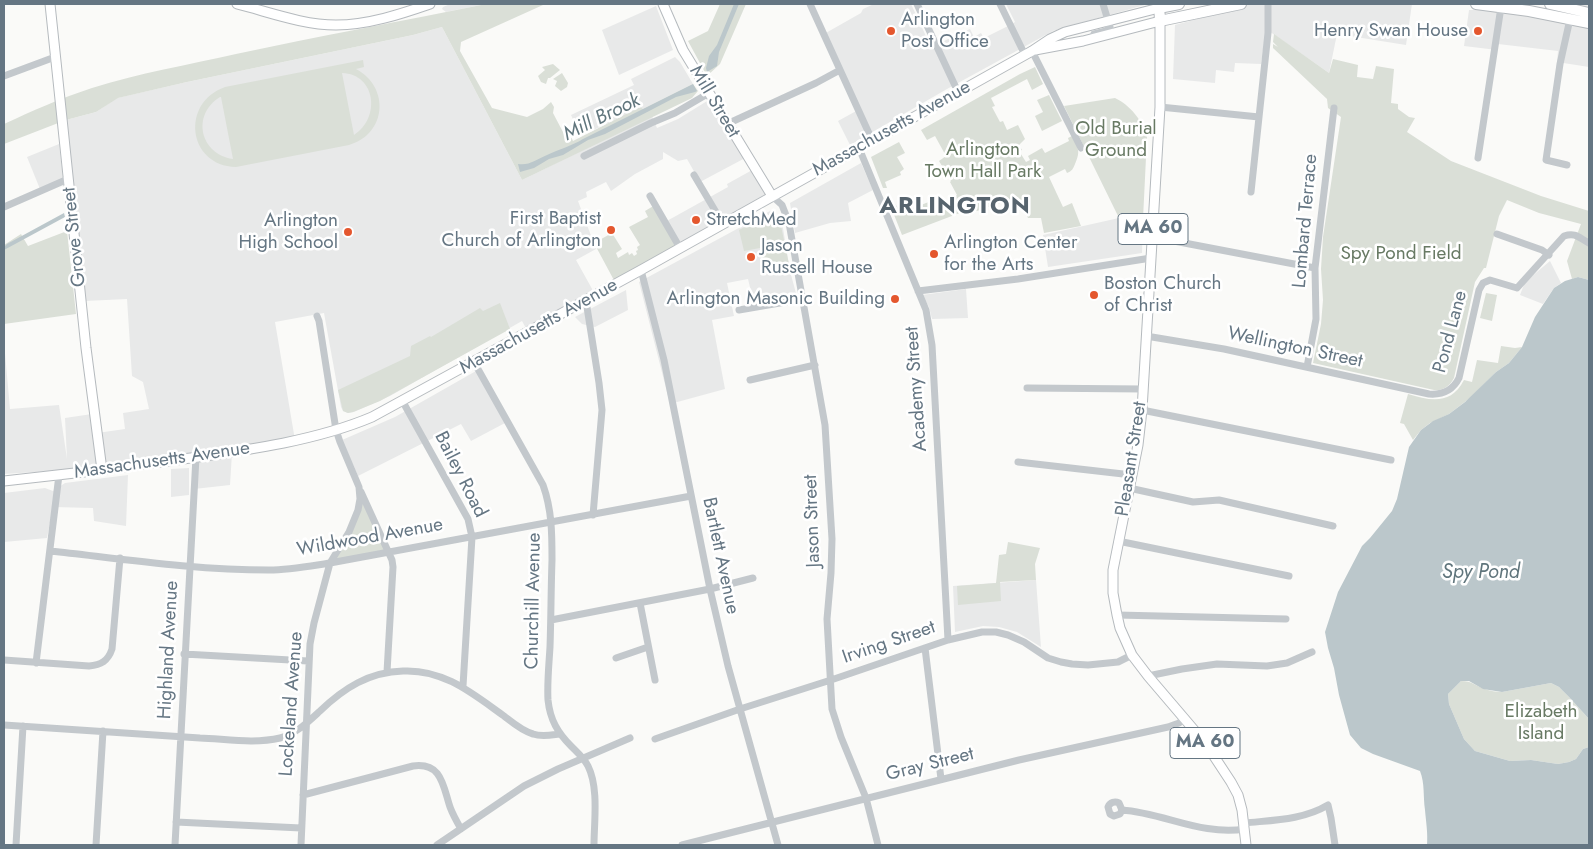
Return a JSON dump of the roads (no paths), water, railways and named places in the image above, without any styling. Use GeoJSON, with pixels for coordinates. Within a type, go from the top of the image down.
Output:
{"type":"FeatureCollection","features":[{"type":"Feature","properties":{"kind":"highway","name":"Massachusetts Avenue"},"geometry":{"type":"LineString","coordinates":[[1159,6],[1174,4]]}},
{"type":"Feature","properties":{"kind":"highway"},"geometry":{"type":"LineString","coordinates":[[1165,20],[1174,4]]}},
{"type":"Feature","properties":{"kind":"highway","name":"Massachusetts Avenue"},"geometry":{"type":"LineString","coordinates":[[1165,20],[1241,4]]}},
{"type":"Feature","properties":{"kind":"highway"},"geometry":{"type":"LineString","coordinates":[[1476,4],[1589,23]]}},
{"type":"Feature","properties":{"kind":"highway"},"geometry":{"type":"LineString","coordinates":[[1554,4],[1589,13]]}},
{"type":"Feature","properties":{"kind":"highway"},"geometry":{"type":"LineString","coordinates":[[1159,6],[1165,20]]}},
{"type":"Feature","properties":{"kind":"main road","name":"Grove Street"},"geometry":{"type":"LineString","coordinates":[[50,4],[86,348],[102,470]]}},
{"type":"Feature","properties":{"kind":"main road"},"geometry":{"type":"LineString","coordinates":[[237,4],[298,20],[336,24],[391,16],[430,4]]}},
{"type":"Feature","properties":{"kind":"main road","name":"Mill Street"},"geometry":{"type":"LineString","coordinates":[[663,4],[683,50],[772,196]]}},
{"type":"Feature","properties":{"kind":"main road","name":"Massachusetts Avenue"},"geometry":{"type":"LineString","coordinates":[[4,481],[247,450],[336,430],[372,418],[586,301],[1050,39],[1065,32],[1159,6]]}},
{"type":"Feature","properties":{"kind":"main road","name":"Massachusetts Avenue"},"geometry":{"type":"LineString","coordinates":[[1028,53],[1165,20]]}},
{"type":"Feature","properties":{"kind":"main road","name":"Pleasant Street"},"geometry":{"type":"LineString","coordinates":[[1165,20],[1161,32],[1160,107],[1142,410],[1138,445],[1118,541],[1112,582],[1120,628],[1132,655],[1215,756],[1238,795],[1245,826],[1246,845]]}},
{"type":"Feature","properties":{"kind":"street"},"geometry":{"type":"LineString","coordinates":[[810,4],[872,140]]}},
{"type":"Feature","properties":{"kind":"street"},"geometry":{"type":"LineString","coordinates":[[917,4],[958,92]]}},
{"type":"Feature","properties":{"kind":"street"},"geometry":{"type":"LineString","coordinates":[[1000,4],[1081,148]]}},
{"type":"Feature","properties":{"kind":"street"},"geometry":{"type":"LineString","coordinates":[[1083,41],[1092,35],[1109,29],[1109,21],[1104,4]]}},
{"type":"Feature","properties":{"kind":"street"},"geometry":{"type":"LineString","coordinates":[[1251,192],[1268,32],[1268,4]]}},
{"type":"Feature","properties":{"kind":"street"},"geometry":{"type":"LineString","coordinates":[[1554,4],[1556,16]]}},
{"type":"Feature","properties":{"kind":"street"},"geometry":{"type":"LineString","coordinates":[[1478,158],[1501,7]]}},
{"type":"Feature","properties":{"kind":"street"},"geometry":{"type":"LineString","coordinates":[[1567,165],[1546,160],[1560,64],[1570,19]]}},
{"type":"Feature","properties":{"kind":"street"},"geometry":{"type":"LineString","coordinates":[[4,76],[55,57]]}},
{"type":"Feature","properties":{"kind":"street"},"geometry":{"type":"LineString","coordinates":[[727,124],[840,70]]}},
{"type":"Feature","properties":{"kind":"street"},"geometry":{"type":"LineString","coordinates":[[584,156],[675,113],[709,93]]}},
{"type":"Feature","properties":{"kind":"street"},"geometry":{"type":"LineString","coordinates":[[1160,107],[1259,117]]}},
{"type":"Feature","properties":{"kind":"street","name":"Lombard Terrace"},"geometry":{"type":"LineString","coordinates":[[1306,367],[1316,319],[1314,268],[1334,108]]}},
{"type":"Feature","properties":{"kind":"street","name":"Academy Street"},"geometry":{"type":"LineString","coordinates":[[859,148],[928,319],[932,345],[948,640]]}},
{"type":"Feature","properties":{"kind":"street"},"geometry":{"type":"LineString","coordinates":[[694,175],[723,224]]}},
{"type":"Feature","properties":{"kind":"street"},"geometry":{"type":"LineString","coordinates":[[4,207],[68,179]]}},
{"type":"Feature","properties":{"kind":"street"},"geometry":{"type":"LineString","coordinates":[[650,196],[680,248]]}},
{"type":"Feature","properties":{"kind":"street","name":"Jason Street"},"geometry":{"type":"LineString","coordinates":[[772,196],[782,205],[789,222],[826,425],[832,539],[827,619],[832,709],[836,724],[866,798],[878,845]]}},
{"type":"Feature","properties":{"kind":"street"},"geometry":{"type":"LineString","coordinates":[[1497,234],[1542,250],[1549,255]]}},
{"type":"Feature","properties":{"kind":"street","name":"Pond Lane"},"geometry":{"type":"LineString","coordinates":[[1408,389],[1437,394],[1444,393],[1455,385],[1460,376],[1479,290],[1482,284],[1490,280],[1517,288],[1549,255],[1559,240],[1566,235],[1578,235],[1589,243]]}},
{"type":"Feature","properties":{"kind":"street"},"geometry":{"type":"LineString","coordinates":[[1153,238],[1314,268]]}},
{"type":"Feature","properties":{"kind":"street"},"geometry":{"type":"LineString","coordinates":[[918,291],[1018,279],[1151,258]]}},
{"type":"Feature","properties":{"kind":"street","name":"Bartlett Avenue"},"geometry":{"type":"LineString","coordinates":[[641,270],[660,341],[710,589],[728,666],[778,845]]}},
{"type":"Feature","properties":{"kind":"street"},"geometry":{"type":"LineString","coordinates":[[739,310],[803,299]]}},
{"type":"Feature","properties":{"kind":"street"},"geometry":{"type":"LineString","coordinates":[[586,301],[602,410],[594,515]]}},
{"type":"Feature","properties":{"kind":"street","name":"Lockeland Avenue"},"geometry":{"type":"LineString","coordinates":[[301,845],[308,661],[314,623],[330,563],[354,523],[359,505],[359,487],[336,430],[317,316]]}},
{"type":"Feature","properties":{"kind":"street","name":"Wellington Street"},"geometry":{"type":"LineString","coordinates":[[1146,336],[1224,348],[1408,389]]}},
{"type":"Feature","properties":{"kind":"street","name":"Churchill Avenue"},"geometry":{"type":"LineString","coordinates":[[474,362],[547,496],[552,522],[548,699],[550,714],[559,734],[583,758],[589,768],[594,789],[594,845]]}},
{"type":"Feature","properties":{"kind":"street"},"geometry":{"type":"LineString","coordinates":[[750,380],[815,365]]}},
{"type":"Feature","properties":{"kind":"street"},"geometry":{"type":"LineString","coordinates":[[1027,388],[1143,389]]}},
{"type":"Feature","properties":{"kind":"street","name":"Bailey Road"},"geometry":{"type":"LineString","coordinates":[[403,402],[468,519],[472,537],[463,686]]}},
{"type":"Feature","properties":{"kind":"street"},"geometry":{"type":"LineString","coordinates":[[1142,410],[1391,460]]}},
{"type":"Feature","properties":{"kind":"street","name":"Highland Avenue"},"geometry":{"type":"LineString","coordinates":[[175,845],[196,457]]}},
{"type":"Feature","properties":{"kind":"street"},"geometry":{"type":"LineString","coordinates":[[1018,462],[1132,475]]}},
{"type":"Feature","properties":{"kind":"street"},"geometry":{"type":"LineString","coordinates":[[36,663],[60,475]]}},
{"type":"Feature","properties":{"kind":"street"},"geometry":{"type":"LineString","coordinates":[[359,487],[389,552],[393,567],[387,672]]}},
{"type":"Feature","properties":{"kind":"street"},"geometry":{"type":"LineString","coordinates":[[1129,488],[1193,502],[1219,500],[1333,526]]}},
{"type":"Feature","properties":{"kind":"street","name":"Wildwood Avenue"},"geometry":{"type":"LineString","coordinates":[[51,551],[190,566],[270,570],[330,563],[691,496]]}},
{"type":"Feature","properties":{"kind":"street"},"geometry":{"type":"LineString","coordinates":[[1118,541],[1289,576]]}},
{"type":"Feature","properties":{"kind":"street"},"geometry":{"type":"LineString","coordinates":[[4,660],[97,665],[104,662],[110,656],[112,649],[120,558]]}},
{"type":"Feature","properties":{"kind":"street"},"geometry":{"type":"LineString","coordinates":[[551,620],[710,589],[752,578]]}},
{"type":"Feature","properties":{"kind":"street"},"geometry":{"type":"LineString","coordinates":[[640,603],[655,680]]}},
{"type":"Feature","properties":{"kind":"street"},"geometry":{"type":"LineString","coordinates":[[1117,616],[1286,619]]}},
{"type":"Feature","properties":{"kind":"street","name":"Irving Street"},"geometry":{"type":"LineString","coordinates":[[655,738],[948,640],[982,632],[996,632],[1015,638],[1054,660],[1080,665],[1118,662],[1132,655]]}},
{"type":"Feature","properties":{"kind":"street"},"geometry":{"type":"LineString","coordinates":[[616,658],[648,647]]}},
{"type":"Feature","properties":{"kind":"street"},"geometry":{"type":"LineString","coordinates":[[925,648],[941,779]]}},
{"type":"Feature","properties":{"kind":"street"},"geometry":{"type":"LineString","coordinates":[[1148,676],[1217,664],[1267,666],[1288,663],[1312,652]]}},
{"type":"Feature","properties":{"kind":"street"},"geometry":{"type":"LineString","coordinates":[[184,654],[308,661]]}},
{"type":"Feature","properties":{"kind":"street"},"geometry":{"type":"LineString","coordinates":[[4,725],[180,737],[270,740],[293,734],[306,725],[348,687],[374,675],[387,672],[418,671],[431,673],[463,686],[521,728],[538,735],[559,734]]}},
{"type":"Feature","properties":{"kind":"street","name":"Gray Street"},"geometry":{"type":"LineString","coordinates":[[682,845],[1060,750],[1168,728],[1185,718]]}},
{"type":"Feature","properties":{"kind":"street"},"geometry":{"type":"LineString","coordinates":[[16,845],[23,726]]}},
{"type":"Feature","properties":{"kind":"street"},"geometry":{"type":"LineString","coordinates":[[96,845],[103,732]]}},
{"type":"Feature","properties":{"kind":"street"},"geometry":{"type":"LineString","coordinates":[[437,845],[524,786],[630,738]]}},
{"type":"Feature","properties":{"kind":"street"},"geometry":{"type":"LineString","coordinates":[[303,795],[413,766],[427,766],[438,774],[442,780],[452,812],[461,829]]}},
{"type":"Feature","properties":{"kind":"street"},"geometry":{"type":"LineString","coordinates":[[1122,810],[1138,812],[1192,826],[1223,830],[1300,817],[1328,805],[1335,845]]}},
{"type":"Feature","properties":{"kind":"street"},"geometry":{"type":"LineString","coordinates":[[176,822],[302,828]]}},
{"type":"Feature","properties":{"kind":"water"},"geometry":{"type":"Polygon","coordinates":[[[734,4],[739,4],[719,52],[717,66],[707,72],[709,56],[717,45],[734,4]]]}},
{"type":"Feature","properties":{"kind":"water"},"geometry":{"type":"Polygon","coordinates":[[[693,84],[697,91],[676,97],[605,134],[588,140],[563,155],[520,172],[518,164],[529,163],[574,144],[693,84]]]}},
{"type":"Feature","properties":{"kind":"water"},"geometry":{"type":"Polygon","coordinates":[[[64,213],[65,217],[4,250],[7,244],[64,213]]]}},
{"type":"Feature","properties":{"kind":"water","name":"Spy Pond"},"geometry":{"type":"Polygon","coordinates":[[[1578,277],[1589,280],[1589,719],[1559,687],[1551,683],[1502,692],[1483,689],[1469,681],[1461,681],[1448,694],[1449,704],[1464,739],[1475,751],[1510,761],[1531,760],[1558,764],[1576,759],[1583,749],[1589,747],[1589,845],[1427,845],[1423,785],[1420,771],[1361,748],[1350,735],[1325,632],[1338,592],[1362,546],[1392,511],[1397,499],[1409,447],[1421,430],[1433,421],[1449,414],[1465,402],[1496,372],[1509,363],[1522,347],[1535,317],[1554,288],[1565,281],[1578,277]]]}},
{"type":"Feature","properties":{"kind":"place","name":"Arlington Post Office"},"geometry":{"type":"Point","coordinates":[891,31]}},
{"type":"Feature","properties":{"kind":"place","name":"Henry Swan House"},"geometry":{"type":"Point","coordinates":[1478,31]}},
{"type":"Feature","properties":{"kind":"place","name":"StretchMed"},"geometry":{"type":"Point","coordinates":[696,220]}},
{"type":"Feature","properties":{"kind":"place","name":"First Baptist Church of Arlington"},"geometry":{"type":"Point","coordinates":[611,230]}},
{"type":"Feature","properties":{"kind":"place","name":"Arlington High School"},"geometry":{"type":"Point","coordinates":[348,232]}},
{"type":"Feature","properties":{"kind":"place","name":"Arlington Center for the Arts"},"geometry":{"type":"Point","coordinates":[934,254]}},
{"type":"Feature","properties":{"kind":"place","name":"Jason Russell House"},"geometry":{"type":"Point","coordinates":[751,257]}},
{"type":"Feature","properties":{"kind":"place","name":"Boston Church of Christ"},"geometry":{"type":"Point","coordinates":[1094,295]}},
{"type":"Feature","properties":{"kind":"place","name":"Arlington Masonic Building"},"geometry":{"type":"Point","coordinates":[895,299]}},
{"type":"Feature","properties":{"kind":"district","name":"ARLINGTON"},"geometry":{"type":"Point","coordinates":[955,207]}},
{"type":"Feature","properties":{"kind":"water label","name":"Mill Brook"},"geometry":{"type":"Point","coordinates":[602,118]}},
{"type":"Feature","properties":{"kind":"park label","name":"Old Burial Ground"},"geometry":{"type":"Point","coordinates":[1116,140]}},
{"type":"Feature","properties":{"kind":"park label","name":"Arlington Town Hall Park"},"geometry":{"type":"Point","coordinates":[983,161]}},
{"type":"Feature","properties":{"kind":"park label","name":"Spy Pond Field"},"geometry":{"type":"Point","coordinates":[1401,254]}},
{"type":"Feature","properties":{"kind":"park label","name":"Elizabeth Island"},"geometry":{"type":"Point","coordinates":[1541,723]}}]}
